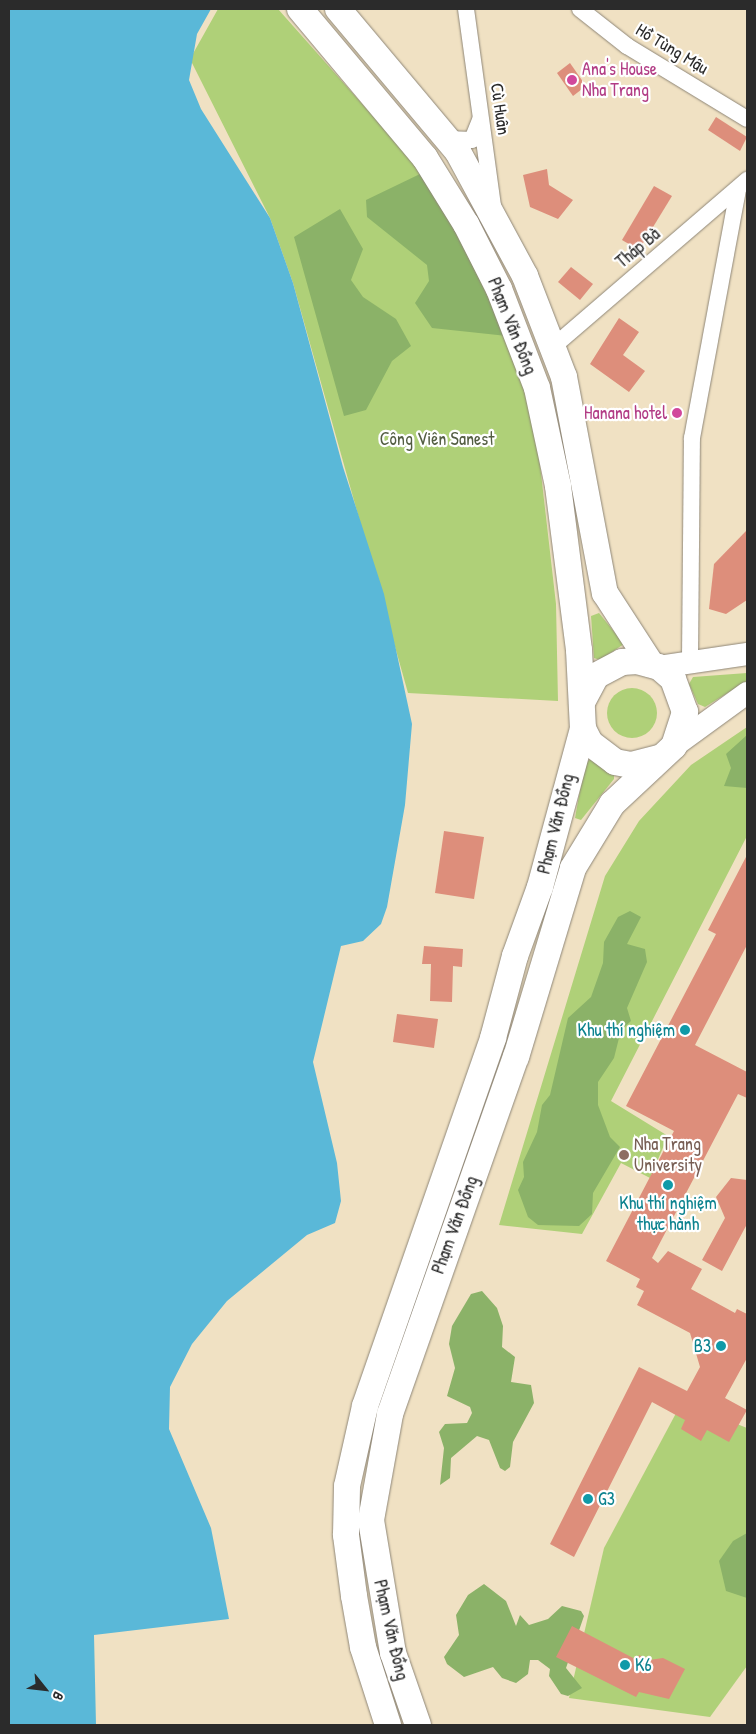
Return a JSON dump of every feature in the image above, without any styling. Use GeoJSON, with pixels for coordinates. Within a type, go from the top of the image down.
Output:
{"type":"FeatureCollection","features":[{"type":"Feature","properties":{"kind":"main road","name":"Phạm Văn Đồng"},"geometry":{"type":"LineString","coordinates":[[300,9],[425,158],[466,224],[499,289],[537,388],[558,486],[582,702],[583,729],[540,887],[515,956],[477,1084],[364,1406],[347,1486],[346,1535],[354,1596],[363,1647],[388,1725]]}},
{"type":"Feature","properties":{"kind":"main road","name":"Phạm Văn Đồng"},"geometry":{"type":"LineString","coordinates":[[338,9],[447,139],[494,215],[554,346],[605,593],[655,665],[673,679],[686,712],[668,751],[612,804],[573,868],[516,1057],[390,1414],[371,1520],[393,1653],[418,1725]]}},
{"type":"Feature","properties":{"kind":"main road"},"geometry":{"type":"LineString","coordinates":[[515,956],[546,839],[567,711],[565,551]]}},
{"type":"Feature","properties":{"kind":"main road"},"geometry":{"type":"LineString","coordinates":[[582,702],[596,676],[608,667],[622,662],[655,665],[747,654]]}},
{"type":"Feature","properties":{"kind":"main road"},"geometry":{"type":"LineString","coordinates":[[583,729],[601,755],[616,762],[639,764],[668,751],[747,693]]}},
{"type":"Feature","properties":{"kind":"street","name":"Cù Huân"},"geometry":{"type":"LineString","coordinates":[[466,9],[494,215]]}},
{"type":"Feature","properties":{"kind":"street","name":"Hồ Tùng Mậu"},"geometry":{"type":"LineString","coordinates":[[580,9],[628,46],[747,119]]}},
{"type":"Feature","properties":{"kind":"street"},"geometry":{"type":"LineString","coordinates":[[447,139],[472,140],[480,116]]}},
{"type":"Feature","properties":{"kind":"street"},"geometry":{"type":"LineString","coordinates":[[690,660],[692,438],[742,184]]}},
{"type":"Feature","properties":{"kind":"street","name":"Tháp Bà"},"geometry":{"type":"LineString","coordinates":[[554,346],[742,184]]}},
{"type":"Feature","properties":{"kind":"green space","name":"Công Viên Sanest"},"geometry":{"type":"Polygon","coordinates":[[[218,9],[278,9],[411,159],[454,228],[514,350],[536,430],[556,604],[558,701],[408,693],[293,283],[270,218],[190,59],[218,9]]]}},
{"type":"Feature","properties":{"kind":"green space"},"geometry":{"type":"Polygon","coordinates":[[[420,174],[454,228],[507,336],[432,328],[415,303],[429,281],[427,265],[367,217],[366,200],[420,174]]]}},
{"type":"Feature","properties":{"kind":"green space"},"geometry":{"type":"Polygon","coordinates":[[[340,209],[363,249],[351,280],[363,297],[396,319],[411,346],[392,361],[366,410],[344,416],[294,237],[340,209]]]}},
{"type":"Feature","properties":{"kind":"green space"},"geometry":{"type":"Polygon","coordinates":[[[599,613],[624,644],[600,660],[594,658],[591,616],[599,613]]]}},
{"type":"Feature","properties":{"kind":"green space"},"geometry":{"type":"Polygon","coordinates":[[[747,673],[747,681],[705,707],[698,704],[689,684],[693,677],[747,673]]]}},
{"type":"Feature","properties":{"kind":"green space"},"geometry":{"type":"Polygon","coordinates":[[[632,688],[646,692],[653,699],[657,713],[653,727],[646,734],[632,738],[618,734],[611,727],[607,713],[611,699],[618,692],[632,688]]]}},
{"type":"Feature","properties":{"kind":"green space"},"geometry":{"type":"Polygon","coordinates":[[[747,727],[747,836],[611,1101],[668,1136],[650,1178],[621,1163],[582,1234],[499,1225],[605,876],[639,821],[691,765],[747,727]]]}},
{"type":"Feature","properties":{"kind":"green space"},"geometry":{"type":"Polygon","coordinates":[[[747,735],[747,788],[724,786],[731,768],[726,754],[747,735]]]}},
{"type":"Feature","properties":{"kind":"green space"},"geometry":{"type":"Polygon","coordinates":[[[591,759],[614,772],[614,779],[581,820],[575,818],[585,763],[591,759]]]}},
{"type":"Feature","properties":{"kind":"green space"},"geometry":{"type":"Polygon","coordinates":[[[630,911],[641,917],[627,944],[645,949],[647,962],[627,1008],[631,1021],[621,1030],[614,1058],[598,1082],[598,1105],[610,1137],[620,1147],[593,1193],[592,1214],[579,1226],[538,1225],[528,1217],[518,1190],[524,1177],[523,1162],[537,1132],[542,1105],[550,1095],[568,1018],[591,997],[603,963],[604,942],[618,917],[630,911]]]}},
{"type":"Feature","properties":{"kind":"green space"},"geometry":{"type":"Polygon","coordinates":[[[482,1291],[497,1308],[503,1326],[502,1347],[515,1357],[511,1382],[531,1385],[534,1403],[513,1442],[510,1467],[505,1471],[500,1468],[489,1440],[477,1436],[451,1458],[450,1478],[440,1485],[444,1448],[439,1432],[445,1424],[467,1423],[472,1413],[470,1407],[447,1396],[455,1368],[449,1344],[452,1326],[471,1294],[482,1291]]]}},
{"type":"Feature","properties":{"kind":"green space"},"geometry":{"type":"Polygon","coordinates":[[[682,1402],[747,1428],[747,1666],[710,1717],[569,1698],[604,1548],[682,1402]]]}},
{"type":"Feature","properties":{"kind":"green space"},"geometry":{"type":"Polygon","coordinates":[[[747,1533],[747,1598],[726,1591],[719,1561],[733,1541],[747,1533]]]}},
{"type":"Feature","properties":{"kind":"green space"},"geometry":{"type":"Polygon","coordinates":[[[484,1584],[506,1601],[516,1626],[520,1615],[529,1625],[548,1619],[562,1606],[581,1611],[584,1616],[566,1668],[582,1688],[568,1696],[561,1694],[549,1676],[550,1669],[538,1660],[530,1660],[528,1674],[516,1683],[502,1678],[493,1667],[464,1677],[447,1664],[444,1657],[459,1635],[456,1615],[468,1595],[484,1584]]]}},
{"type":"Feature","properties":{"kind":"water"},"geometry":{"type":"Polygon","coordinates":[[[9,9],[211,9],[197,34],[189,80],[201,109],[270,218],[293,283],[343,467],[384,594],[412,724],[405,805],[387,907],[381,924],[363,941],[341,946],[313,1062],[337,1163],[341,1201],[335,1223],[307,1235],[227,1301],[192,1344],[170,1387],[169,1429],[211,1528],[229,1619],[94,1635],[96,1725],[9,1725],[9,9]]]}},
{"type":"Feature","properties":{"kind":"building","name":"Ana's House Nha Trang"},"geometry":{"type":"Polygon","coordinates":[[[570,63],[586,86],[573,96],[557,73],[570,63]]]}},
{"type":"Feature","properties":{"kind":"building"},"geometry":{"type":"Polygon","coordinates":[[[716,117],[747,137],[740,151],[708,130],[716,117]]]}},
{"type":"Feature","properties":{"kind":"building"},"geometry":{"type":"Polygon","coordinates":[[[547,169],[549,185],[573,200],[558,219],[530,207],[523,175],[547,169]]]}},
{"type":"Feature","properties":{"kind":"building"},"geometry":{"type":"Polygon","coordinates":[[[654,186],[672,196],[639,250],[622,240],[654,186]]]}},
{"type":"Feature","properties":{"kind":"building"},"geometry":{"type":"Polygon","coordinates":[[[571,267],[593,284],[580,300],[558,282],[571,267]]]}},
{"type":"Feature","properties":{"kind":"building"},"geometry":{"type":"Polygon","coordinates":[[[619,318],[639,332],[623,355],[645,371],[629,392],[590,364],[619,318]]]}},
{"type":"Feature","properties":{"kind":"building"},"geometry":{"type":"Polygon","coordinates":[[[747,530],[747,600],[726,614],[709,609],[714,564],[747,530]]]}},
{"type":"Feature","properties":{"kind":"building"},"geometry":{"type":"Polygon","coordinates":[[[444,831],[484,837],[474,899],[435,893],[444,831]]]}},
{"type":"Feature","properties":{"kind":"building"},"geometry":{"type":"Polygon","coordinates":[[[747,855],[747,945],[695,1045],[747,1072],[747,1098],[738,1094],[652,1258],[658,1263],[668,1251],[702,1269],[691,1289],[735,1313],[737,1309],[747,1314],[747,1358],[725,1398],[747,1410],[729,1442],[707,1430],[701,1441],[681,1429],[685,1420],[652,1402],[574,1557],[550,1544],[639,1367],[687,1391],[700,1367],[690,1333],[637,1305],[644,1291],[636,1287],[640,1279],[606,1261],[674,1131],[626,1106],[716,934],[708,930],[747,855]]]}},
{"type":"Feature","properties":{"kind":"building"},"geometry":{"type":"Polygon","coordinates":[[[424,946],[463,949],[462,967],[453,966],[452,1002],[430,1001],[431,964],[422,964],[424,946]]]}},
{"type":"Feature","properties":{"kind":"building"},"geometry":{"type":"Polygon","coordinates":[[[397,1014],[438,1019],[434,1048],[393,1042],[397,1014]]]}},
{"type":"Feature","properties":{"kind":"building"},"geometry":{"type":"Polygon","coordinates":[[[731,1178],[747,1180],[747,1224],[722,1271],[702,1260],[725,1218],[716,1197],[731,1178]]]}},
{"type":"Feature","properties":{"kind":"building","name":"K6"},"geometry":{"type":"Polygon","coordinates":[[[572,1626],[637,1660],[639,1655],[649,1660],[663,1658],[685,1669],[669,1699],[639,1692],[636,1697],[556,1657],[572,1626]]]}},
{"type":"Feature","properties":{"kind":"place","name":"Ana's House Nha Trang"},"geometry":{"type":"Point","coordinates":[572,80]}},
{"type":"Feature","properties":{"kind":"place","name":"Hanana hotel"},"geometry":{"type":"Point","coordinates":[677,413]}},
{"type":"Feature","properties":{"kind":"place","name":"Khu thí nghiệm"},"geometry":{"type":"Point","coordinates":[685,1030]}},
{"type":"Feature","properties":{"kind":"place","name":"Nha Trang University"},"geometry":{"type":"Point","coordinates":[624,1155]}},
{"type":"Feature","properties":{"kind":"place","name":"Khu thí nghiệm thực hành"},"geometry":{"type":"Point","coordinates":[668,1185]}},
{"type":"Feature","properties":{"kind":"place","name":"B3"},"geometry":{"type":"Point","coordinates":[721,1346]}},
{"type":"Feature","properties":{"kind":"place","name":"G3"},"geometry":{"type":"Point","coordinates":[588,1499]}},
{"type":"Feature","properties":{"kind":"place","name":"K6"},"geometry":{"type":"Point","coordinates":[625,1665]}}]}
